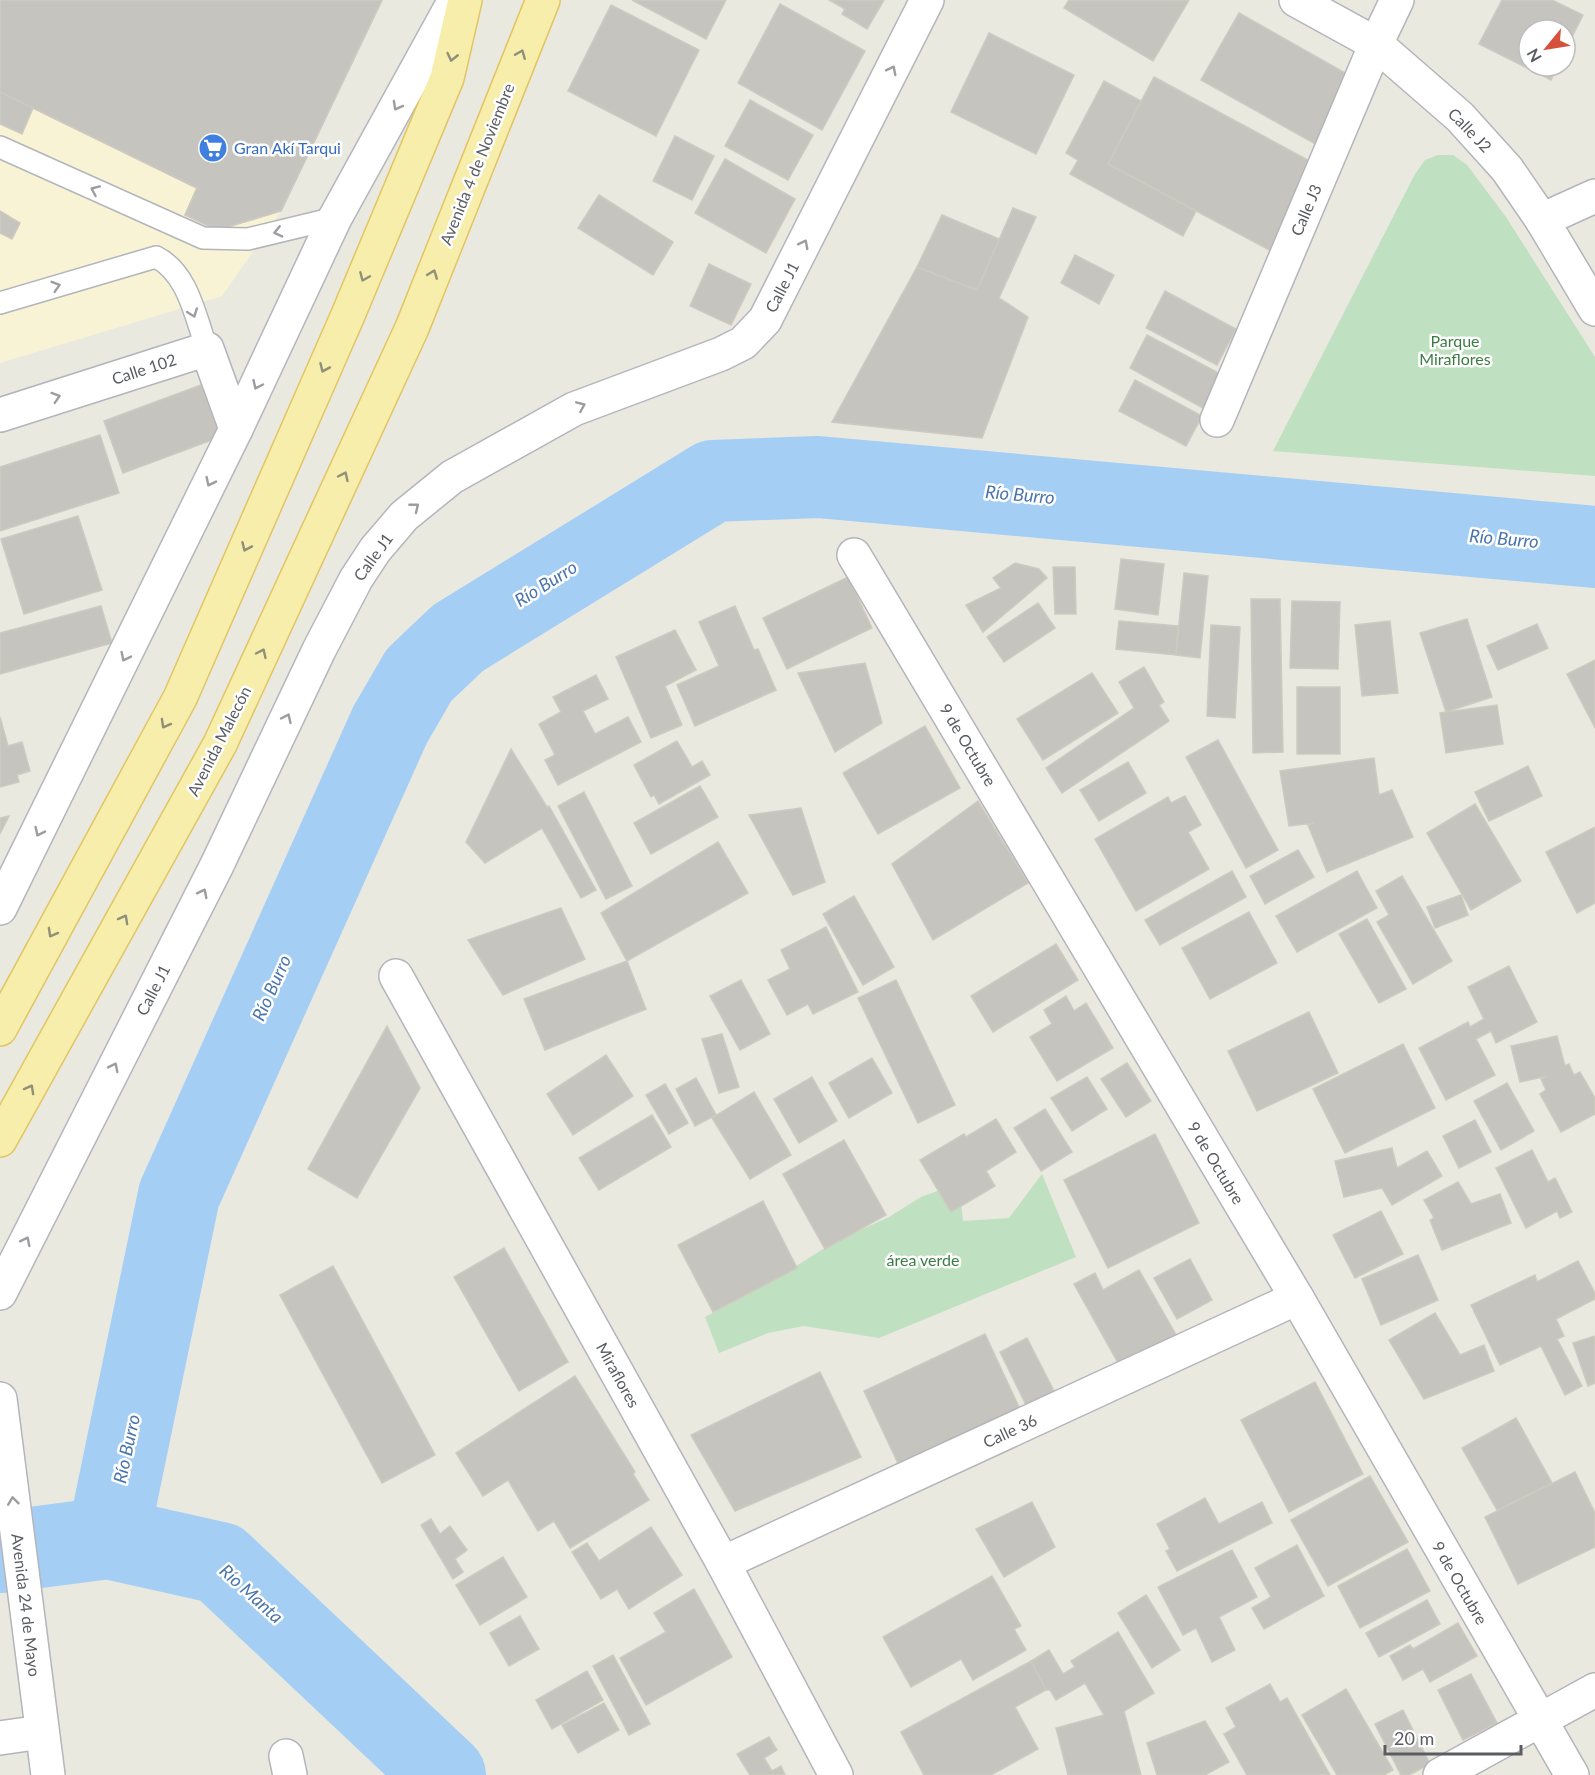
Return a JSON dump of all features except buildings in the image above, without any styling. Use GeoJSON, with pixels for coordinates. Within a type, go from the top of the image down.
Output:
{"type":"FeatureCollection","features":[{"type":"Feature","properties":{"kind":"main road"},"geometry":{"type":"LineString","coordinates":[[0,1029],[180,698],[348,315],[447,78],[465,0]]}},
{"type":"Feature","properties":{"kind":"main road","name":"Avenida 4 de Noviembre"},"geometry":{"type":"LineString","coordinates":[[412,328],[543,0]]}},
{"type":"Feature","properties":{"kind":"main road","name":"Avenida Malecón"},"geometry":{"type":"LineString","coordinates":[[0,1140],[220,744],[412,328]]}},
{"type":"Feature","properties":{"kind":"street"},"geometry":{"type":"LineString","coordinates":[[0,908],[236,429],[335,218],[455,0]]}},
{"type":"Feature","properties":{"kind":"street","name":"Calle J1"},"geometry":{"type":"LineString","coordinates":[[0,1293],[217,865],[319,650],[356,579],[375,550],[404,516],[452,477],[574,409],[721,354],[743,343],[765,320],[927,0]]}},
{"type":"Feature","properties":{"kind":"street","name":"Calle J2"},"geometry":{"type":"LineString","coordinates":[[1296,0],[1376,44],[1460,117],[1507,169],[1542,220],[1595,309]]}},
{"type":"Feature","properties":{"kind":"street","name":"Calle J3"},"geometry":{"type":"LineString","coordinates":[[1217,420],[1376,44],[1398,0]]}},
{"type":"Feature","properties":{"kind":"street"},"geometry":{"type":"LineString","coordinates":[[1542,220],[1595,196]]}},
{"type":"Feature","properties":{"kind":"street"},"geometry":{"type":"LineString","coordinates":[[207,349],[236,429]]}},
{"type":"Feature","properties":{"kind":"street","name":"Calle 102"},"geometry":{"type":"LineString","coordinates":[[0,415],[207,349]]}},
{"type":"Feature","properties":{"kind":"street","name":"9 de Octubre"},"geometry":{"type":"LineString","coordinates":[[854,555],[1297,1298],[1572,1775]]}},
{"type":"Feature","properties":{"kind":"street","name":"Miraflores"},"geometry":{"type":"LineString","coordinates":[[396,976],[723,1563],[836,1775]]}},
{"type":"Feature","properties":{"kind":"street","name":"Calle 36"},"geometry":{"type":"LineString","coordinates":[[723,1563],[1297,1298]]}},
{"type":"Feature","properties":{"kind":"street","name":"Avenida 24 de Mayo"},"geometry":{"type":"LineString","coordinates":[[0,1399],[48,1775]]}},
{"type":"Feature","properties":{"kind":"street"},"geometry":{"type":"LineString","coordinates":[[1440,1775],[1595,1690]]}},
{"type":"Feature","properties":{"kind":"street"},"geometry":{"type":"LineString","coordinates":[[0,1738],[40,1719]]}},
{"type":"Feature","properties":{"kind":"lane"},"geometry":{"type":"LineString","coordinates":[[0,147],[203,238],[248,239],[335,218]]}},
{"type":"Feature","properties":{"kind":"lane"},"geometry":{"type":"LineString","coordinates":[[0,303],[156,257],[170,264],[180,276],[207,349]]}},
{"type":"Feature","properties":{"kind":"shaded area"},"geometry":{"type":"Polygon","coordinates":[[[0,0],[382,0],[281,211],[222,296],[0,363],[0,0]]]}},
{"type":"Feature","properties":{"kind":"green space","name":"Parque Miraflores"},"geometry":{"type":"Polygon","coordinates":[[[1438,155],[1453,155],[1467,165],[1506,217],[1595,357],[1595,476],[1273,451],[1415,174],[1425,160],[1438,155]]]}},
{"type":"Feature","properties":{"kind":"green space","name":"área verde"},"geometry":{"type":"Polygon","coordinates":[[[1042,1174],[1076,1257],[879,1338],[804,1326],[768,1333],[719,1353],[705,1317],[776,1279],[834,1242],[889,1217],[921,1197],[959,1183],[963,1221],[1009,1218],[1042,1174]]]}},
{"type":"Feature","properties":{"kind":"waterway","name":"Río Burro"},"geometry":{"type":"LineString","coordinates":[[108,1538],[179,1195],[390,725],[419,675],[458,638],[713,481],[818,477],[1595,547]]}},
{"type":"Feature","properties":{"kind":"waterway","name":"Río Manta"},"geometry":{"type":"LineString","coordinates":[[0,1552],[108,1538],[220,1563],[445,1775]]}},
{"type":"Feature","properties":{"kind":"place","name":"Gran Akí Tarqui"},"geometry":{"type":"Point","coordinates":[213,148]}}]}
